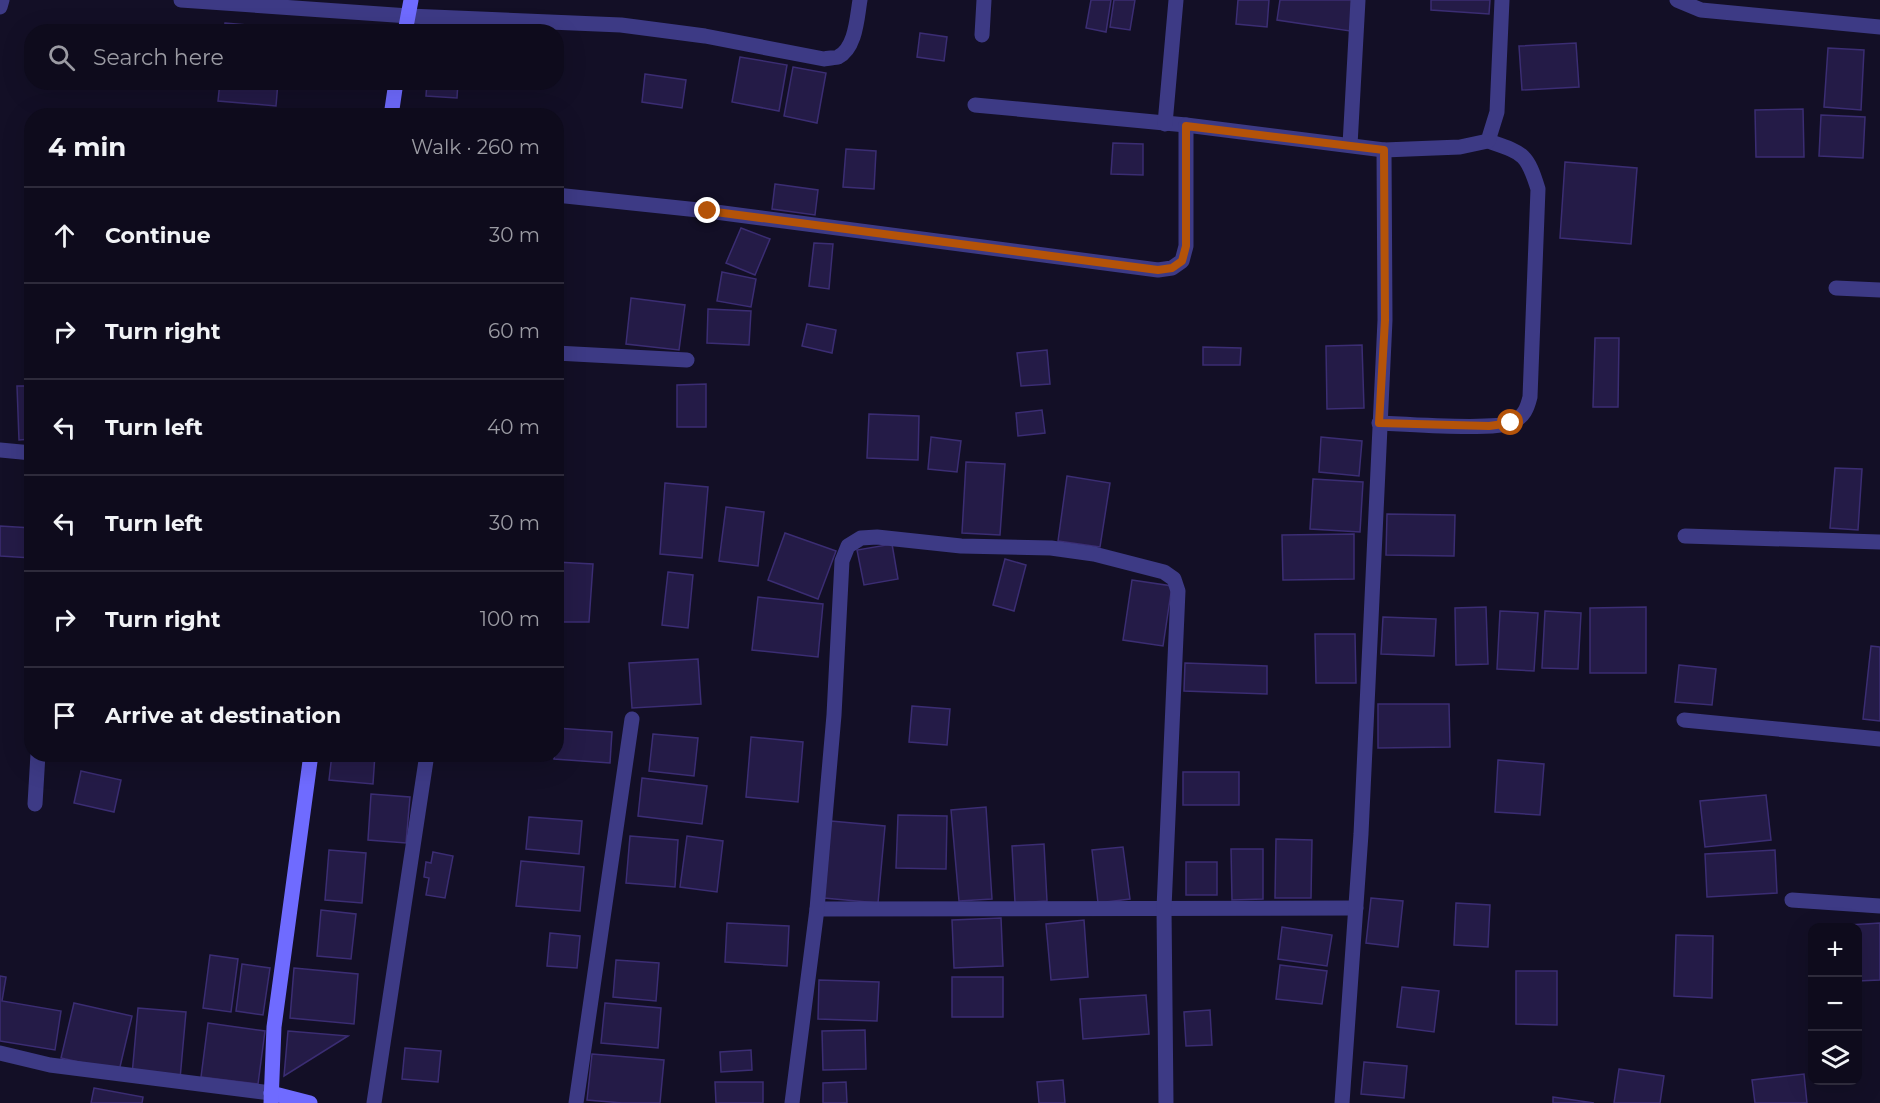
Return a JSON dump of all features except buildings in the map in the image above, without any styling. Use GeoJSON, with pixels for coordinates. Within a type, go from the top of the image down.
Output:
{"type":"FeatureCollection","features":[{"type":"Feature","properties":{"kind":"street"},"geometry":{"type":"LineString","coordinates":[[0,6],[3,0]]}},
{"type":"Feature","properties":{"kind":"street"},"geometry":{"type":"LineString","coordinates":[[181,0],[409,16],[621,25],[705,36],[824,58],[838,57],[848,48],[860,0]]}},
{"type":"Feature","properties":{"kind":"street"},"geometry":{"type":"LineString","coordinates":[[407,24],[411,0]]}},
{"type":"Feature","properties":{"kind":"street"},"geometry":{"type":"LineString","coordinates":[[982,34],[984,0]]}},
{"type":"Feature","properties":{"kind":"street"},"geometry":{"type":"LineString","coordinates":[[1165,124],[1176,0]]}},
{"type":"Feature","properties":{"kind":"street"},"geometry":{"type":"LineString","coordinates":[[1350,145],[1358,0]]}},
{"type":"Feature","properties":{"kind":"street"},"geometry":{"type":"LineString","coordinates":[[1488,141],[1497,112],[1502,0]]}},
{"type":"Feature","properties":{"kind":"street"},"geometry":{"type":"LineString","coordinates":[[1677,0],[1701,10],[1880,27]]}},
{"type":"Feature","properties":{"kind":"street"},"geometry":{"type":"LineString","coordinates":[[392,108],[395,90]]}},
{"type":"Feature","properties":{"kind":"street"},"geometry":{"type":"LineString","coordinates":[[975,105],[1186,126],[1384,150],[1460,147],[1488,141],[1516,150],[1530,165],[1538,189],[1530,397],[1526,412],[1511,423],[1489,426],[1379,423]]}},
{"type":"Feature","properties":{"kind":"street"},"geometry":{"type":"LineString","coordinates":[[564,196],[708,211],[1158,270],[1172,268],[1182,261],[1186,246],[1186,126]]}},
{"type":"Feature","properties":{"kind":"street"},"geometry":{"type":"LineString","coordinates":[[1342,1103],[1356,908],[1385,320],[1384,150]]}},
{"type":"Feature","properties":{"kind":"street"},"geometry":{"type":"LineString","coordinates":[[1836,288],[1880,290]]}},
{"type":"Feature","properties":{"kind":"street"},"geometry":{"type":"LineString","coordinates":[[564,353],[687,360]]}},
{"type":"Feature","properties":{"kind":"street"},"geometry":{"type":"LineString","coordinates":[[0,450],[24,452]]}},
{"type":"Feature","properties":{"kind":"street"},"geometry":{"type":"LineString","coordinates":[[1685,536],[1880,542]]}},
{"type":"Feature","properties":{"kind":"street"},"geometry":{"type":"LineString","coordinates":[[792,1103],[818,909],[834,715],[842,561],[848,546],[861,538],[877,537],[961,546],[1051,548],[1164,572],[1174,579],[1178,591],[1164,908],[1166,1103]]}},
{"type":"Feature","properties":{"kind":"street"},"geometry":{"type":"LineString","coordinates":[[576,1103],[632,719]]}},
{"type":"Feature","properties":{"kind":"street"},"geometry":{"type":"LineString","coordinates":[[1684,720],[1880,739]]}},
{"type":"Feature","properties":{"kind":"street"},"geometry":{"type":"LineString","coordinates":[[34,804],[37,762]]}},
{"type":"Feature","properties":{"kind":"street"},"geometry":{"type":"LineString","coordinates":[[271,1098],[274,1027],[309,762]]}},
{"type":"Feature","properties":{"kind":"street"},"geometry":{"type":"LineString","coordinates":[[374,1103],[426,762]]}},
{"type":"Feature","properties":{"kind":"street"},"geometry":{"type":"LineString","coordinates":[[1792,900],[1880,906]]}},
{"type":"Feature","properties":{"kind":"street"},"geometry":{"type":"LineString","coordinates":[[818,909],[1356,908]]}},
{"type":"Feature","properties":{"kind":"street"},"geometry":{"type":"LineString","coordinates":[[0,1053],[50,1065],[310,1103]]}},
{"type":"Feature","properties":{"kind":"route"},"geometry":{"type":"LineString","coordinates":[[708,211],[1158,270],[1172,268],[1182,261],[1186,246],[1186,126],[1384,150],[1385,320],[1379,423],[1489,426],[1511,423]]}}]}
